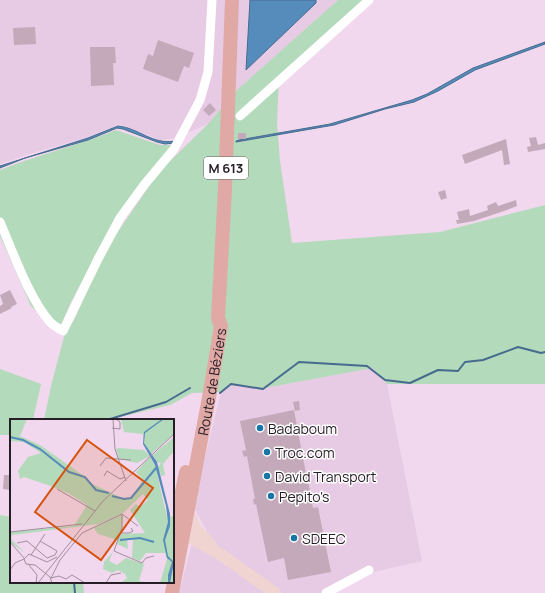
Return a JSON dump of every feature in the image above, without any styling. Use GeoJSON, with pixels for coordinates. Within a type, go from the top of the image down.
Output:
{"type":"FeatureCollection","features":[{"type":"Feature","properties":{"kind":"main road","name":"M 613"},"geometry":{"type":"LineString","coordinates":[[218,318],[225,196],[232,0]]}},
{"type":"Feature","properties":{"kind":"main road","name":"Route de Béziers"},"geometry":{"type":"LineString","coordinates":[[174,562],[188,511],[210,392],[221,326],[218,318]]}},
{"type":"Feature","properties":{"kind":"main road","name":"Route de Béziers"},"geometry":{"type":"LineString","coordinates":[[182,530],[188,464],[214,324],[218,318]]}},
{"type":"Feature","properties":{"kind":"main road","name":"Route de Béziers"},"geometry":{"type":"LineString","coordinates":[[164,593],[168,583]]}},
{"type":"Feature","properties":{"kind":"main road","name":"Route de Béziers"},"geometry":{"type":"LineString","coordinates":[[171,583],[172,593]]}},
{"type":"Feature","properties":{"kind":"street"},"geometry":{"type":"LineString","coordinates":[[0,222],[38,306],[51,323],[63,331],[120,218],[144,185],[174,149],[200,100],[208,72],[212,0]]}},
{"type":"Feature","properties":{"kind":"street"},"geometry":{"type":"LineString","coordinates":[[240,116],[369,0]]}},
{"type":"Feature","properties":{"kind":"street"},"geometry":{"type":"LineString","coordinates":[[182,530],[191,538],[220,554],[276,593]]}},
{"type":"Feature","properties":{"kind":"street"},"geometry":{"type":"LineString","coordinates":[[174,571],[186,550],[197,544],[220,554]]}},
{"type":"Feature","properties":{"kind":"street"},"geometry":{"type":"LineString","coordinates":[[326,593],[369,570]]}},
{"type":"Feature","properties":{"kind":"shaded area"},"geometry":{"type":"Polygon","coordinates":[[[0,0],[338,0],[237,90],[208,124],[175,138],[160,140],[120,124],[88,137],[0,164],[0,0]]]}},
{"type":"Feature","properties":{"kind":"shaded area"},"geometry":{"type":"Polygon","coordinates":[[[374,368],[387,384],[422,561],[369,573],[326,593],[282,593],[214,544],[193,506],[221,392],[228,385],[265,388],[374,368]]]}},
{"type":"Feature","properties":{"kind":"shaded area"},"geometry":{"type":"Polygon","coordinates":[[[193,540],[268,593],[179,593],[193,540]]]}},
{"type":"Feature","properties":{"kind":"green space"},"geometry":{"type":"Polygon","coordinates":[[[338,0],[365,0],[279,77],[277,123],[280,161],[292,243],[440,232],[545,205],[545,384],[387,384],[373,368],[265,388],[228,385],[221,392],[192,393],[170,405],[114,419],[44,419],[64,337],[76,316],[94,273],[115,236],[165,166],[208,124],[237,90],[338,0]]]}},
{"type":"Feature","properties":{"kind":"green space"},"geometry":{"type":"Polygon","coordinates":[[[116,130],[160,145],[173,145],[116,217],[71,302],[58,332],[31,306],[0,236],[0,170],[116,130]]]}},
{"type":"Feature","properties":{"kind":"green space"},"geometry":{"type":"Polygon","coordinates":[[[0,369],[41,384],[33,419],[10,419],[10,435],[0,435],[0,369]]]}},
{"type":"Feature","properties":{"kind":"green space"},"geometry":{"type":"Polygon","coordinates":[[[0,515],[10,517],[10,583],[83,583],[84,593],[0,593],[0,515]]]}},
{"type":"Feature","properties":{"kind":"water"},"geometry":{"type":"Polygon","coordinates":[[[250,0],[316,0],[316,3],[246,70],[250,0]]]}},
{"type":"Feature","properties":{"kind":"water"},"geometry":{"type":"Polygon","coordinates":[[[545,42],[545,44],[475,70],[438,91],[414,102],[385,109],[334,125],[236,142],[239,140],[330,124],[412,100],[427,94],[473,68],[545,42]]]}},
{"type":"Feature","properties":{"kind":"water"},"geometry":{"type":"Polygon","coordinates":[[[118,126],[126,127],[159,141],[175,141],[174,143],[165,144],[117,128],[88,140],[26,158],[88,138],[118,126]]]}},
{"type":"Feature","properties":{"kind":"water"},"geometry":{"type":"Polygon","coordinates":[[[24,158],[0,168],[0,166],[24,158]]]}},
{"type":"Feature","properties":{"kind":"building"},"geometry":{"type":"Polygon","coordinates":[[[35,27],[36,44],[14,45],[13,28],[35,27]]]}},
{"type":"Feature","properties":{"kind":"building"},"geometry":{"type":"Polygon","coordinates":[[[158,40],[194,53],[189,68],[184,66],[178,82],[143,69],[148,54],[153,56],[158,40]]]}},
{"type":"Feature","properties":{"kind":"building"},"geometry":{"type":"Polygon","coordinates":[[[90,47],[115,47],[116,63],[113,63],[114,85],[91,86],[90,47]]]}},
{"type":"Feature","properties":{"kind":"building"},"geometry":{"type":"Polygon","coordinates":[[[210,103],[216,110],[209,116],[203,110],[210,103]]]}},
{"type":"Feature","properties":{"kind":"building"},"geometry":{"type":"Polygon","coordinates":[[[238,133],[246,133],[246,139],[238,139],[238,133]]]}},
{"type":"Feature","properties":{"kind":"building"},"geometry":{"type":"Polygon","coordinates":[[[536,137],[538,145],[545,143],[545,149],[528,152],[527,147],[531,146],[529,138],[536,137]]]}},
{"type":"Feature","properties":{"kind":"building"},"geometry":{"type":"Polygon","coordinates":[[[506,139],[510,164],[504,165],[502,150],[465,164],[462,155],[506,139]]]}},
{"type":"Feature","properties":{"kind":"building"},"geometry":{"type":"Polygon","coordinates":[[[445,190],[447,198],[441,200],[438,192],[445,190]]]}},
{"type":"Feature","properties":{"kind":"building"},"geometry":{"type":"Polygon","coordinates":[[[516,200],[517,206],[474,221],[457,224],[456,220],[459,220],[457,212],[469,209],[470,216],[488,210],[487,206],[496,202],[498,206],[516,200]]]}},
{"type":"Feature","properties":{"kind":"building"},"geometry":{"type":"Polygon","coordinates":[[[10,290],[17,304],[0,314],[0,306],[3,304],[0,295],[10,290]]]}},
{"type":"Feature","properties":{"kind":"building"},"geometry":{"type":"Polygon","coordinates":[[[299,401],[300,410],[295,411],[293,402],[299,401]]]}},
{"type":"Feature","properties":{"kind":"building"},"geometry":{"type":"Polygon","coordinates":[[[294,410],[306,474],[310,473],[311,480],[308,480],[313,508],[318,507],[331,572],[288,580],[284,558],[268,562],[256,504],[254,505],[253,499],[255,499],[247,456],[244,457],[242,451],[246,450],[240,421],[294,410]]]}},
{"type":"Feature","properties":{"kind":"building"},"geometry":{"type":"Polygon","coordinates":[[[4,475],[10,475],[10,490],[3,489],[4,475]]]}},
{"type":"Feature","properties":{"kind":"waterway"},"geometry":{"type":"LineString","coordinates":[[220,393],[231,384],[263,389],[299,362],[367,366],[385,380],[410,383],[438,370],[458,371],[465,362],[483,360],[518,347],[541,353],[545,352]]}},
{"type":"Feature","properties":{"kind":"waterway"},"geometry":{"type":"LineString","coordinates":[[110,419],[166,402],[190,388]]}},
{"type":"Feature","properties":{"kind":"waterway"},"geometry":{"type":"LineString","coordinates":[[74,583],[75,593]]}},
{"type":"Feature","properties":{"kind":"place","name":"Badaboum"},"geometry":{"type":"Point","coordinates":[260,428]}},
{"type":"Feature","properties":{"kind":"place","name":"Troc.com"},"geometry":{"type":"Point","coordinates":[267,452]}},
{"type":"Feature","properties":{"kind":"place","name":"David Transport"},"geometry":{"type":"Point","coordinates":[267,476]}},
{"type":"Feature","properties":{"kind":"place","name":"Pepito's"},"geometry":{"type":"Point","coordinates":[271,496]}},
{"type":"Feature","properties":{"kind":"place","name":"SDEEC"},"geometry":{"type":"Point","coordinates":[294,538]}}]}
